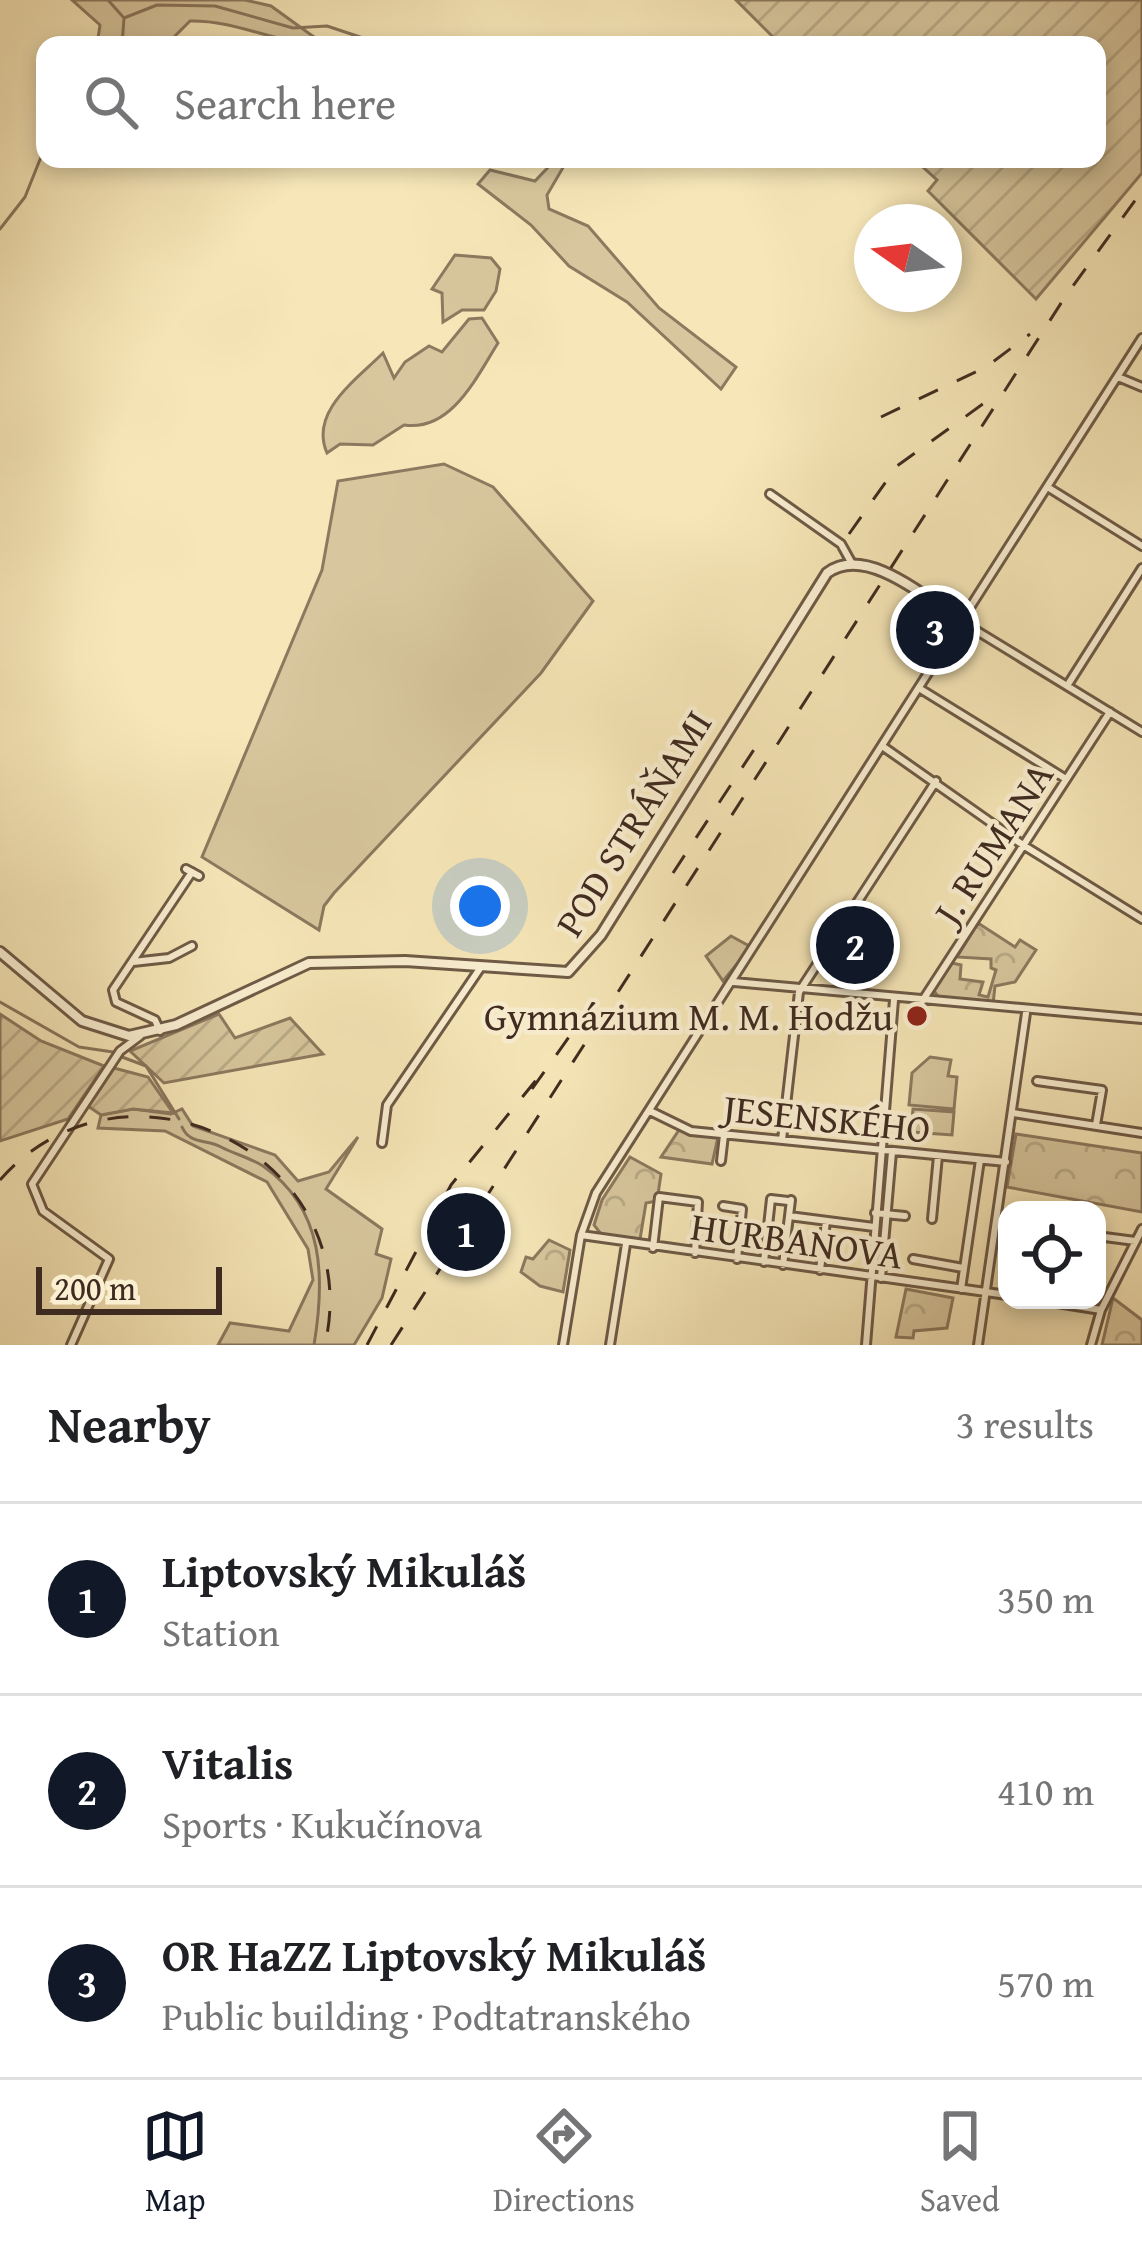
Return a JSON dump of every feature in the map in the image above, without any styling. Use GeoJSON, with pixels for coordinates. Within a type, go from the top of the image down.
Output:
{"type":"FeatureCollection","features":[{"type":"Feature","properties":{"kind":"street"},"geometry":{"type":"LineString","coordinates":[[563,1345],[580,1235],[592,1198],[922,690],[1142,338]]}},
{"type":"Feature","properties":{"kind":"street"},"geometry":{"type":"LineString","coordinates":[[1118,377],[1142,387]]}},
{"type":"Feature","properties":{"kind":"street"},"geometry":{"type":"LineString","coordinates":[[1048,488],[1142,546]]}},
{"type":"Feature","properties":{"kind":"street"},"geometry":{"type":"LineString","coordinates":[[770,494],[846,549],[851,562],[876,569],[1142,732]]}},
{"type":"Feature","properties":{"kind":"street","name":"POD STRÁŇAMI"},"geometry":{"type":"LineString","coordinates":[[0,952],[78,1018],[116,1034],[141,1036],[309,963],[383,960],[561,974],[578,966],[816,587],[833,568],[851,562]]}},
{"type":"Feature","properties":{"kind":"street"},"geometry":{"type":"LineString","coordinates":[[1067,686],[1142,568]]}},
{"type":"Feature","properties":{"kind":"street"},"geometry":{"type":"LineString","coordinates":[[922,690],[1066,779]]}},
{"type":"Feature","properties":{"kind":"street","name":"J. RUMANA"},"geometry":{"type":"LineString","coordinates":[[921,1003],[1110,712]]}},
{"type":"Feature","properties":{"kind":"street"},"geometry":{"type":"LineString","coordinates":[[884,748],[1023,845],[1142,919]]}},
{"type":"Feature","properties":{"kind":"street"},"geometry":{"type":"LineString","coordinates":[[782,1140],[799,992],[936,781]]}},
{"type":"Feature","properties":{"kind":"street"},"geometry":{"type":"LineString","coordinates":[[160,1031],[155,1020],[114,1000],[113,990],[193,872]]}},
{"type":"Feature","properties":{"kind":"street"},"geometry":{"type":"LineString","coordinates":[[131,962],[169,958],[192,946]]}},
{"type":"Feature","properties":{"kind":"street"},"geometry":{"type":"LineString","coordinates":[[382,1143],[387,1106],[481,967]]}},
{"type":"Feature","properties":{"kind":"street"},"geometry":{"type":"LineString","coordinates":[[734,982],[1026,1013],[1142,1019]]}},
{"type":"Feature","properties":{"kind":"street"},"geometry":{"type":"LineString","coordinates":[[877,1277],[874,1227],[894,1000]]}},
{"type":"Feature","properties":{"kind":"street"},"geometry":{"type":"LineString","coordinates":[[978,1345],[1026,1013]]}},
{"type":"Feature","properties":{"kind":"street"},"geometry":{"type":"LineString","coordinates":[[116,1034],[120,1051]]}},
{"type":"Feature","properties":{"kind":"street"},"geometry":{"type":"LineString","coordinates":[[71,1345],[109,1259],[43,1210],[32,1184],[120,1051],[141,1036]]}},
{"type":"Feature","properties":{"kind":"street"},"geometry":{"type":"LineString","coordinates":[[1037,1081],[1102,1090],[1096,1125]]}},
{"type":"Feature","properties":{"kind":"street","name":"JESENSKÉHO"},"geometry":{"type":"LineString","coordinates":[[649,1110],[680,1128],[724,1135],[1006,1162]]}},
{"type":"Feature","properties":{"kind":"street"},"geometry":{"type":"LineString","coordinates":[[1013,1113],[1142,1133]]}},
{"type":"Feature","properties":{"kind":"street"},"geometry":{"type":"LineString","coordinates":[[721,1161],[724,1135]]}},
{"type":"Feature","properties":{"kind":"street"},"geometry":{"type":"LineString","coordinates":[[866,1345],[892,1153]]}},
{"type":"Feature","properties":{"kind":"street"},"geometry":{"type":"LineString","coordinates":[[932,1219],[938,1156]]}},
{"type":"Feature","properties":{"kind":"street"},"geometry":{"type":"LineString","coordinates":[[961,1289],[980,1160]]}},
{"type":"Feature","properties":{"kind":"street"},"geometry":{"type":"LineString","coordinates":[[653,1248],[659,1197],[698,1202],[695,1253]]}},
{"type":"Feature","properties":{"kind":"street"},"geometry":{"type":"LineString","coordinates":[[764,1262],[771,1198],[789,1200],[783,1264]]}},
{"type":"Feature","properties":{"kind":"street"},"geometry":{"type":"LineString","coordinates":[[723,1206],[742,1209],[737,1259]]}},
{"type":"Feature","properties":{"kind":"street"},"geometry":{"type":"LineString","coordinates":[[875,1214],[905,1216]]}},
{"type":"Feature","properties":{"kind":"street"},"geometry":{"type":"LineString","coordinates":[[789,1216],[874,1227]]}},
{"type":"Feature","properties":{"kind":"street"},"geometry":{"type":"LineString","coordinates":[[820,1270],[826,1221]]}},
{"type":"Feature","properties":{"kind":"street"},"geometry":{"type":"LineString","coordinates":[[1091,1345],[1101,1310],[1142,1229]]}},
{"type":"Feature","properties":{"kind":"street","name":"HURBANOVA"},"geometry":{"type":"LineString","coordinates":[[580,1235],[998,1294]]}},
{"type":"Feature","properties":{"kind":"street"},"geometry":{"type":"LineString","coordinates":[[1106,1236],[1136,1241]]}},
{"type":"Feature","properties":{"kind":"street"},"geometry":{"type":"LineString","coordinates":[[610,1345],[626,1244]]}},
{"type":"Feature","properties":{"kind":"street"},"geometry":{"type":"LineString","coordinates":[[913,1259],[964,1268]]}},
{"type":"Feature","properties":{"kind":"street"},"geometry":{"type":"LineString","coordinates":[[1095,1309],[1101,1310]]}},
{"type":"Feature","properties":{"kind":"green space"},"geometry":{"type":"Polygon","coordinates":[[[72,0],[245,0],[271,6],[313,36],[272,36],[190,21],[175,36],[98,36],[100,25],[72,0]]]}},
{"type":"Feature","properties":{"kind":"green space"},"geometry":{"type":"Polygon","coordinates":[[[736,0],[1142,0],[1142,173],[1036,299],[962,225],[962,204],[941,204],[928,191],[937,180],[924,168],[1106,168],[1106,36],[772,36],[736,0]]]}},
{"type":"Feature","properties":{"kind":"green space"},"geometry":{"type":"Polygon","coordinates":[[[547,168],[563,168],[547,195],[549,209],[588,226],[659,308],[736,367],[721,389],[627,302],[569,266],[531,225],[478,184],[490,170],[535,181],[547,168]]]}},
{"type":"Feature","properties":{"kind":"green space"},"geometry":{"type":"Polygon","coordinates":[[[455,255],[491,258],[500,269],[496,291],[484,310],[462,310],[443,322],[442,293],[432,289],[455,255]]]}},
{"type":"Feature","properties":{"kind":"green space"},"geometry":{"type":"Polygon","coordinates":[[[482,318],[498,343],[449,411],[421,425],[404,425],[373,445],[340,444],[327,453],[323,438],[330,410],[383,353],[394,378],[405,362],[429,346],[442,352],[469,319],[482,318]]]}},
{"type":"Feature","properties":{"kind":"green space"},"geometry":{"type":"Polygon","coordinates":[[[444,464],[493,487],[593,601],[541,673],[334,893],[324,906],[319,930],[202,857],[322,570],[338,481],[444,464]]]}},
{"type":"Feature","properties":{"kind":"green space"},"geometry":{"type":"Polygon","coordinates":[[[978,923],[1015,947],[1020,940],[1036,950],[1015,982],[995,986],[993,1004],[940,999],[934,991],[952,963],[961,965],[960,979],[983,982],[979,995],[988,997],[996,970],[991,968],[991,959],[957,957],[978,923]]]}},
{"type":"Feature","properties":{"kind":"green space"},"geometry":{"type":"Polygon","coordinates":[[[731,936],[751,947],[723,981],[706,956],[731,936]]]}},
{"type":"Feature","properties":{"kind":"green space"},"geometry":{"type":"Polygon","coordinates":[[[0,1014],[41,1041],[104,1066],[68,1119],[0,1141],[0,1014]]]}},
{"type":"Feature","properties":{"kind":"green space"},"geometry":{"type":"Polygon","coordinates":[[[219,1014],[235,1038],[290,1018],[323,1054],[164,1083],[130,1051],[219,1014]]]}},
{"type":"Feature","properties":{"kind":"green space"},"geometry":{"type":"Polygon","coordinates":[[[930,1057],[951,1060],[948,1076],[957,1077],[954,1109],[909,1105],[912,1073],[930,1057]]]}},
{"type":"Feature","properties":{"kind":"green space"},"geometry":{"type":"Polygon","coordinates":[[[114,1068],[148,1077],[173,1113],[133,1109],[101,1115],[88,1106],[114,1068]]]}},
{"type":"Feature","properties":{"kind":"green space"},"geometry":{"type":"Polygon","coordinates":[[[133,1109],[171,1114],[182,1109],[193,1126],[275,1155],[298,1181],[329,1172],[358,1137],[326,1189],[382,1229],[376,1254],[391,1259],[382,1298],[354,1345],[218,1345],[230,1323],[289,1331],[313,1280],[308,1249],[267,1182],[165,1131],[98,1128],[101,1115],[133,1109]]]}},
{"type":"Feature","properties":{"kind":"green space"},"geometry":{"type":"Polygon","coordinates":[[[913,1109],[954,1112],[952,1135],[911,1132],[913,1109]]]}},
{"type":"Feature","properties":{"kind":"green space"},"geometry":{"type":"Polygon","coordinates":[[[679,1130],[718,1137],[712,1164],[661,1157],[679,1130]]]}},
{"type":"Feature","properties":{"kind":"green space"},"geometry":{"type":"Polygon","coordinates":[[[1016,1134],[1142,1153],[1142,1212],[1106,1205],[1106,1201],[1007,1187],[1016,1134]]]}},
{"type":"Feature","properties":{"kind":"green space"},"geometry":{"type":"Polygon","coordinates":[[[630,1157],[661,1174],[657,1201],[646,1203],[640,1239],[601,1234],[594,1225],[602,1200],[630,1157]]]}},
{"type":"Feature","properties":{"kind":"green space"},"geometry":{"type":"Polygon","coordinates":[[[549,1240],[570,1250],[563,1292],[540,1286],[521,1272],[526,1257],[533,1259],[549,1240]]]}},
{"type":"Feature","properties":{"kind":"green space"},"geometry":{"type":"Polygon","coordinates":[[[906,1289],[953,1298],[947,1328],[914,1331],[913,1338],[896,1337],[906,1289]]]}},
{"type":"Feature","properties":{"kind":"green space"},"geometry":{"type":"Polygon","coordinates":[[[1113,1298],[1142,1320],[1142,1345],[1102,1345],[1113,1298]]]}},
{"type":"Feature","properties":{"kind":"waterway"},"geometry":{"type":"LineString","coordinates":[[108,0],[124,18],[123,36]]}},
{"type":"Feature","properties":{"kind":"waterway"},"geometry":{"type":"LineString","coordinates":[[124,18],[157,5],[215,6],[293,28],[327,26],[357,36]]}},
{"type":"Feature","properties":{"kind":"waterway"},"geometry":{"type":"LineString","coordinates":[[0,229],[25,197],[37,168]]}},
{"type":"Feature","properties":{"kind":"waterway"},"geometry":{"type":"LineString","coordinates":[[0,1002],[79,1047],[113,1052]]}},
{"type":"Feature","properties":{"kind":"waterway"},"geometry":{"type":"LineString","coordinates":[[122,1057],[146,1066],[179,1119]]}},
{"type":"Feature","properties":{"kind":"waterway"},"geometry":{"type":"LineString","coordinates":[[182,1127],[194,1139],[263,1166],[299,1203],[316,1247],[319,1271],[314,1345]]}},
{"type":"Feature","properties":{"kind":"railway"},"geometry":{"type":"LineString","coordinates":[[391,1345],[1065,297],[1142,191]]}},
{"type":"Feature","properties":{"kind":"railway"},"geometry":{"type":"LineString","coordinates":[[881,417],[986,367],[1030,334]]}},
{"type":"Feature","properties":{"kind":"railway"},"geometry":{"type":"LineString","coordinates":[[849,534],[897,466],[987,401]]}},
{"type":"Feature","properties":{"kind":"railway"},"geometry":{"type":"LineString","coordinates":[[673,873],[755,748]]}},
{"type":"Feature","properties":{"kind":"railway"},"geometry":{"type":"LineString","coordinates":[[532,1089],[591,1006]]}},
{"type":"Feature","properties":{"kind":"railway"},"geometry":{"type":"LineString","coordinates":[[367,1345],[451,1185],[541,1074]]}},
{"type":"Feature","properties":{"kind":"railway"},"geometry":{"type":"LineString","coordinates":[[0,1180],[52,1138],[110,1119],[170,1119],[226,1138],[274,1172],[310,1219],[329,1277],[325,1345]]}},
{"type":"Feature","properties":{"kind":"place","name":"OR HaZZ Liptovský Mikuláš"},"geometry":{"type":"Point","coordinates":[935,630]}},
{"type":"Feature","properties":{"kind":"place","name":"Vitalis"},"geometry":{"type":"Point","coordinates":[855,945]}},
{"type":"Feature","properties":{"kind":"place","name":"Gymnázium M. M. Hodžu"},"geometry":{"type":"Point","coordinates":[917,1016]}},
{"type":"Feature","properties":{"kind":"place","name":"Liptovský Mikuláš"},"geometry":{"type":"Point","coordinates":[466,1232]}}]}
